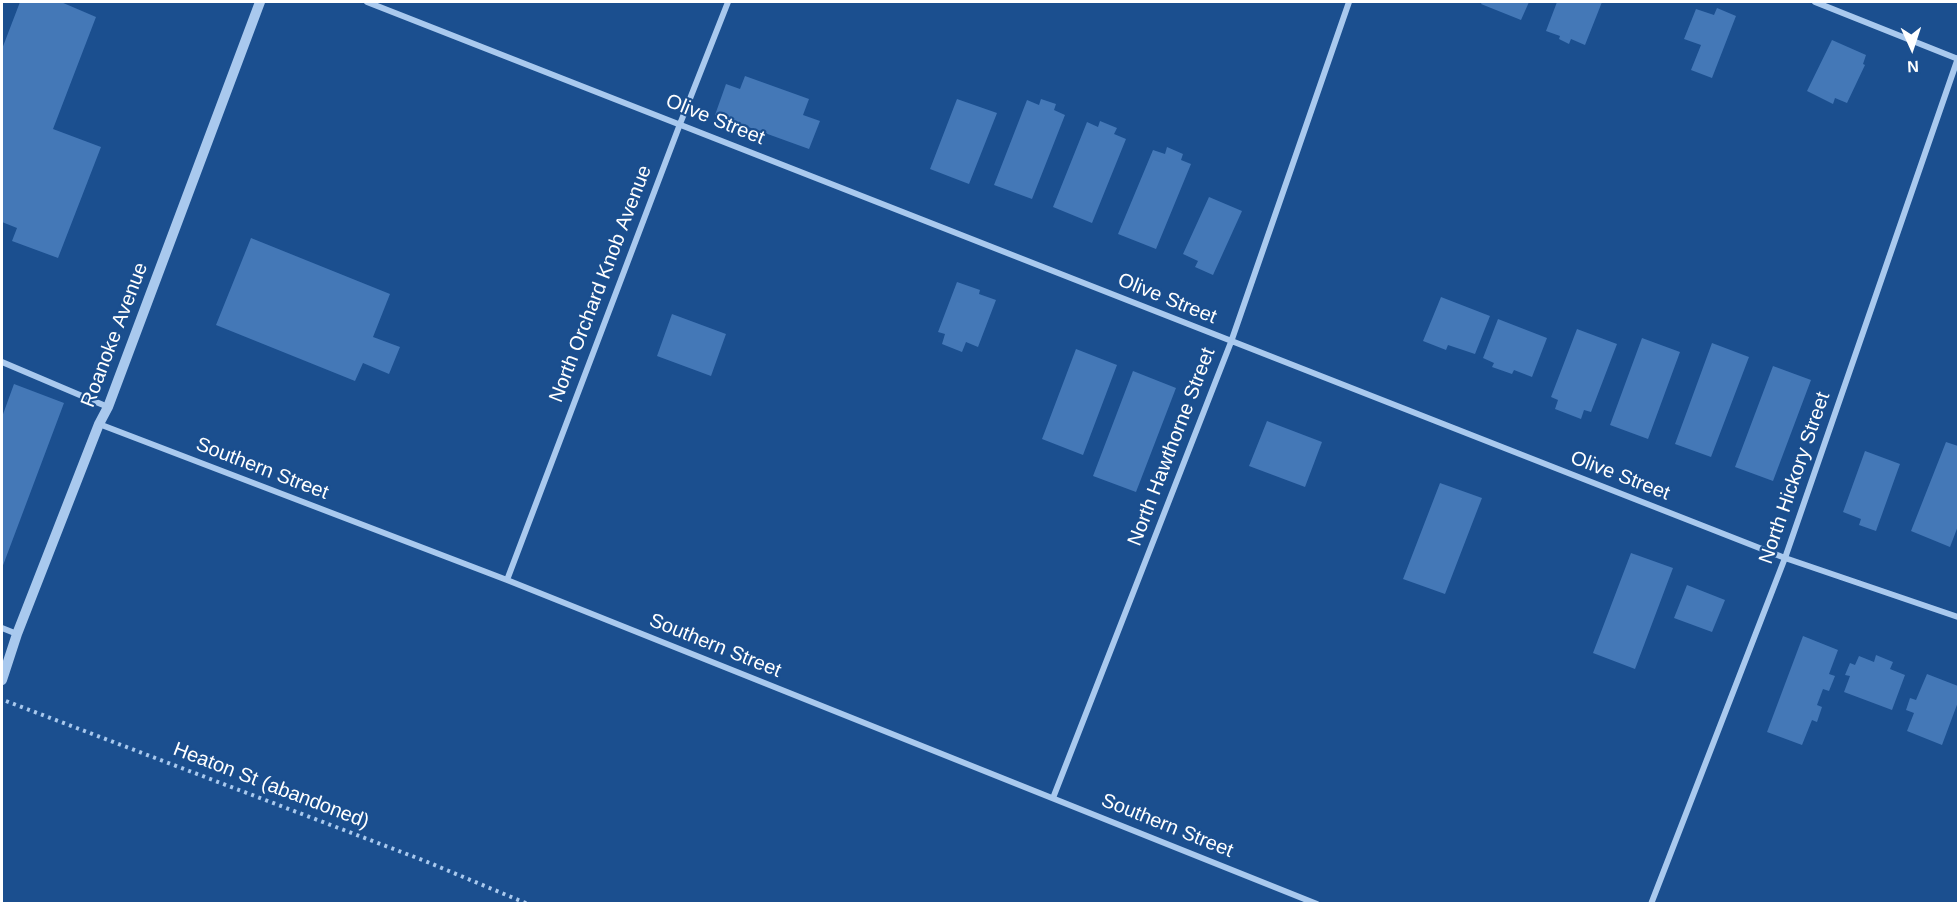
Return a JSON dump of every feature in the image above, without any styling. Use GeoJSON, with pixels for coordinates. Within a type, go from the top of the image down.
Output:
{"type":"FeatureCollection","features":[{"type":"Feature","properties":{"kind":"street","name":"Roanoke Avenue"},"geometry":{"type":"LineString","coordinates":[[2,680],[17,634],[108,406],[260,2]]}},
{"type":"Feature","properties":{"kind":"street","name":"Olive Street"},"geometry":{"type":"LineString","coordinates":[[367,2],[1785,558],[1959,617]]}},
{"type":"Feature","properties":{"kind":"street","name":"North Orchard Knob Avenue"},"geometry":{"type":"LineString","coordinates":[[507,580],[728,2]]}},
{"type":"Feature","properties":{"kind":"street","name":"North Hawthorne Street"},"geometry":{"type":"LineString","coordinates":[[1053,798],[1231,342],[1349,2]]}},
{"type":"Feature","properties":{"kind":"street"},"geometry":{"type":"LineString","coordinates":[[1815,2],[1958,59]]}},
{"type":"Feature","properties":{"kind":"street","name":"North Hickory Street"},"geometry":{"type":"LineString","coordinates":[[1651,903],[1785,558],[1958,59]]}},
{"type":"Feature","properties":{"kind":"street"},"geometry":{"type":"LineString","coordinates":[[2,362],[108,406]]}},
{"type":"Feature","properties":{"kind":"street","name":"Southern Street"},"geometry":{"type":"LineString","coordinates":[[99,424],[507,580],[1317,903]]}},
{"type":"Feature","properties":{"kind":"street"},"geometry":{"type":"LineString","coordinates":[[2,628],[17,634]]}},
{"type":"Feature","properties":{"kind":"path","name":"Heaton St (abandoned)"},"geometry":{"type":"LineString","coordinates":[[2,699],[425,861],[528,903]]}},
{"type":"Feature","properties":{"kind":"building"},"geometry":{"type":"Polygon","coordinates":[[[20,2],[61,2],[96,17],[53,129],[101,147],[58,258],[12,241],[17,228],[2,222],[2,49],[20,2]]]}},
{"type":"Feature","properties":{"kind":"building"},"geometry":{"type":"Polygon","coordinates":[[[1482,2],[1529,2],[1521,20],[1481,4],[1482,2]]]}},
{"type":"Feature","properties":{"kind":"building"},"geometry":{"type":"Polygon","coordinates":[[[1557,2],[1602,2],[1585,45],[1571,39],[1569,44],[1559,39],[1560,36],[1546,31],[1557,2]]]}},
{"type":"Feature","properties":{"kind":"building"},"geometry":{"type":"Polygon","coordinates":[[[1717,8],[1736,16],[1712,78],[1691,70],[1701,45],[1684,39],[1696,9],[1714,15],[1717,8]]]}},
{"type":"Feature","properties":{"kind":"building"},"geometry":{"type":"Polygon","coordinates":[[[1832,40],[1866,55],[1863,64],[1865,65],[1847,103],[1835,98],[1833,104],[1807,91],[1832,40]]]}},
{"type":"Feature","properties":{"kind":"building"},"geometry":{"type":"Polygon","coordinates":[[[745,76],[809,99],[803,115],[820,121],[809,149],[715,115],[726,84],[740,89],[745,76]]]}},
{"type":"Feature","properties":{"kind":"building"},"geometry":{"type":"Polygon","coordinates":[[[957,99],[997,113],[969,184],[930,169],[957,99]]]}},
{"type":"Feature","properties":{"kind":"building"},"geometry":{"type":"Polygon","coordinates":[[[1041,99],[1056,104],[1054,110],[1065,115],[1032,199],[994,185],[1027,100],[1039,105],[1041,99]]]}},
{"type":"Feature","properties":{"kind":"building"},"geometry":{"type":"Polygon","coordinates":[[[1100,121],[1117,128],[1114,134],[1126,139],[1092,223],[1053,207],[1087,122],[1098,127],[1100,121]]]}},
{"type":"Feature","properties":{"kind":"building"},"geometry":{"type":"Polygon","coordinates":[[[1167,147],[1183,154],[1181,160],[1191,164],[1156,249],[1118,234],[1153,150],[1165,154],[1167,147]]]}},
{"type":"Feature","properties":{"kind":"building"},"geometry":{"type":"Polygon","coordinates":[[[1209,197],[1242,211],[1213,275],[1195,267],[1198,261],[1183,254],[1209,197]]]}},
{"type":"Feature","properties":{"kind":"building"},"geometry":{"type":"Polygon","coordinates":[[[251,238],[390,294],[373,337],[400,347],[389,374],[363,363],[355,381],[216,325],[251,238]]]}},
{"type":"Feature","properties":{"kind":"building"},"geometry":{"type":"Polygon","coordinates":[[[957,282],[980,290],[979,294],[996,300],[978,347],[966,342],[962,352],[942,344],[945,334],[938,332],[957,282]]]}},
{"type":"Feature","properties":{"kind":"building"},"geometry":{"type":"Polygon","coordinates":[[[1441,297],[1490,316],[1475,354],[1448,345],[1446,350],[1423,341],[1441,297]]]}},
{"type":"Feature","properties":{"kind":"building"},"geometry":{"type":"Polygon","coordinates":[[[672,314],[726,334],[711,376],[657,356],[672,314]]]}},
{"type":"Feature","properties":{"kind":"building"},"geometry":{"type":"Polygon","coordinates":[[[1498,319],[1547,338],[1532,377],[1514,370],[1512,374],[1492,367],[1494,363],[1483,358],[1498,319]]]}},
{"type":"Feature","properties":{"kind":"building"},"geometry":{"type":"Polygon","coordinates":[[[1577,329],[1617,344],[1591,412],[1584,410],[1581,419],[1555,409],[1558,400],[1551,397],[1577,329]]]}},
{"type":"Feature","properties":{"kind":"building"},"geometry":{"type":"Polygon","coordinates":[[[1642,338],[1680,352],[1648,439],[1610,425],[1642,338]]]}},
{"type":"Feature","properties":{"kind":"building"},"geometry":{"type":"Polygon","coordinates":[[[1712,343],[1749,357],[1711,457],[1675,444],[1712,343]]]}},
{"type":"Feature","properties":{"kind":"building"},"geometry":{"type":"Polygon","coordinates":[[[1076,349],[1117,365],[1083,455],[1042,439],[1076,349]]]}},
{"type":"Feature","properties":{"kind":"building"},"geometry":{"type":"Polygon","coordinates":[[[1773,366],[1811,380],[1773,481],[1735,467],[1773,366]]]}},
{"type":"Feature","properties":{"kind":"building"},"geometry":{"type":"Polygon","coordinates":[[[1133,371],[1176,388],[1136,492],[1093,476],[1133,371]]]}},
{"type":"Feature","properties":{"kind":"building"},"geometry":{"type":"Polygon","coordinates":[[[14,384],[64,403],[2,568],[2,417],[14,384]]]}},
{"type":"Feature","properties":{"kind":"building"},"geometry":{"type":"Polygon","coordinates":[[[1267,421],[1322,442],[1305,487],[1249,466],[1267,421]]]}},
{"type":"Feature","properties":{"kind":"building"},"geometry":{"type":"Polygon","coordinates":[[[1946,442],[1958,446],[1958,526],[1950,547],[1911,531],[1946,442]]]}},
{"type":"Feature","properties":{"kind":"building"},"geometry":{"type":"Polygon","coordinates":[[[1865,451],[1900,464],[1876,531],[1859,525],[1861,519],[1843,512],[1865,451]]]}},
{"type":"Feature","properties":{"kind":"building"},"geometry":{"type":"Polygon","coordinates":[[[1440,483],[1482,498],[1445,594],[1403,579],[1440,483]]]}},
{"type":"Feature","properties":{"kind":"building"},"geometry":{"type":"Polygon","coordinates":[[[1631,553],[1673,568],[1635,669],[1593,653],[1631,553]]]}},
{"type":"Feature","properties":{"kind":"building"},"geometry":{"type":"Polygon","coordinates":[[[1687,585],[1725,600],[1712,632],[1674,618],[1687,585]]]}},
{"type":"Feature","properties":{"kind":"building"},"geometry":{"type":"Polygon","coordinates":[[[1803,636],[1838,650],[1829,674],[1835,676],[1829,691],[1823,689],[1817,705],[1822,707],[1817,722],[1812,720],[1802,745],[1767,732],[1803,636]]]}},
{"type":"Feature","properties":{"kind":"building"},"geometry":{"type":"Polygon","coordinates":[[[1876,655],[1893,662],[1890,669],[1905,675],[1892,710],[1844,692],[1850,676],[1845,675],[1850,663],[1855,665],[1859,656],[1874,662],[1876,655]]]}},
{"type":"Feature","properties":{"kind":"building"},"geometry":{"type":"Polygon","coordinates":[[[1927,674],[1958,686],[1958,702],[1942,745],[1907,731],[1914,713],[1906,710],[1910,698],[1916,700],[1927,674]]]}}]}
